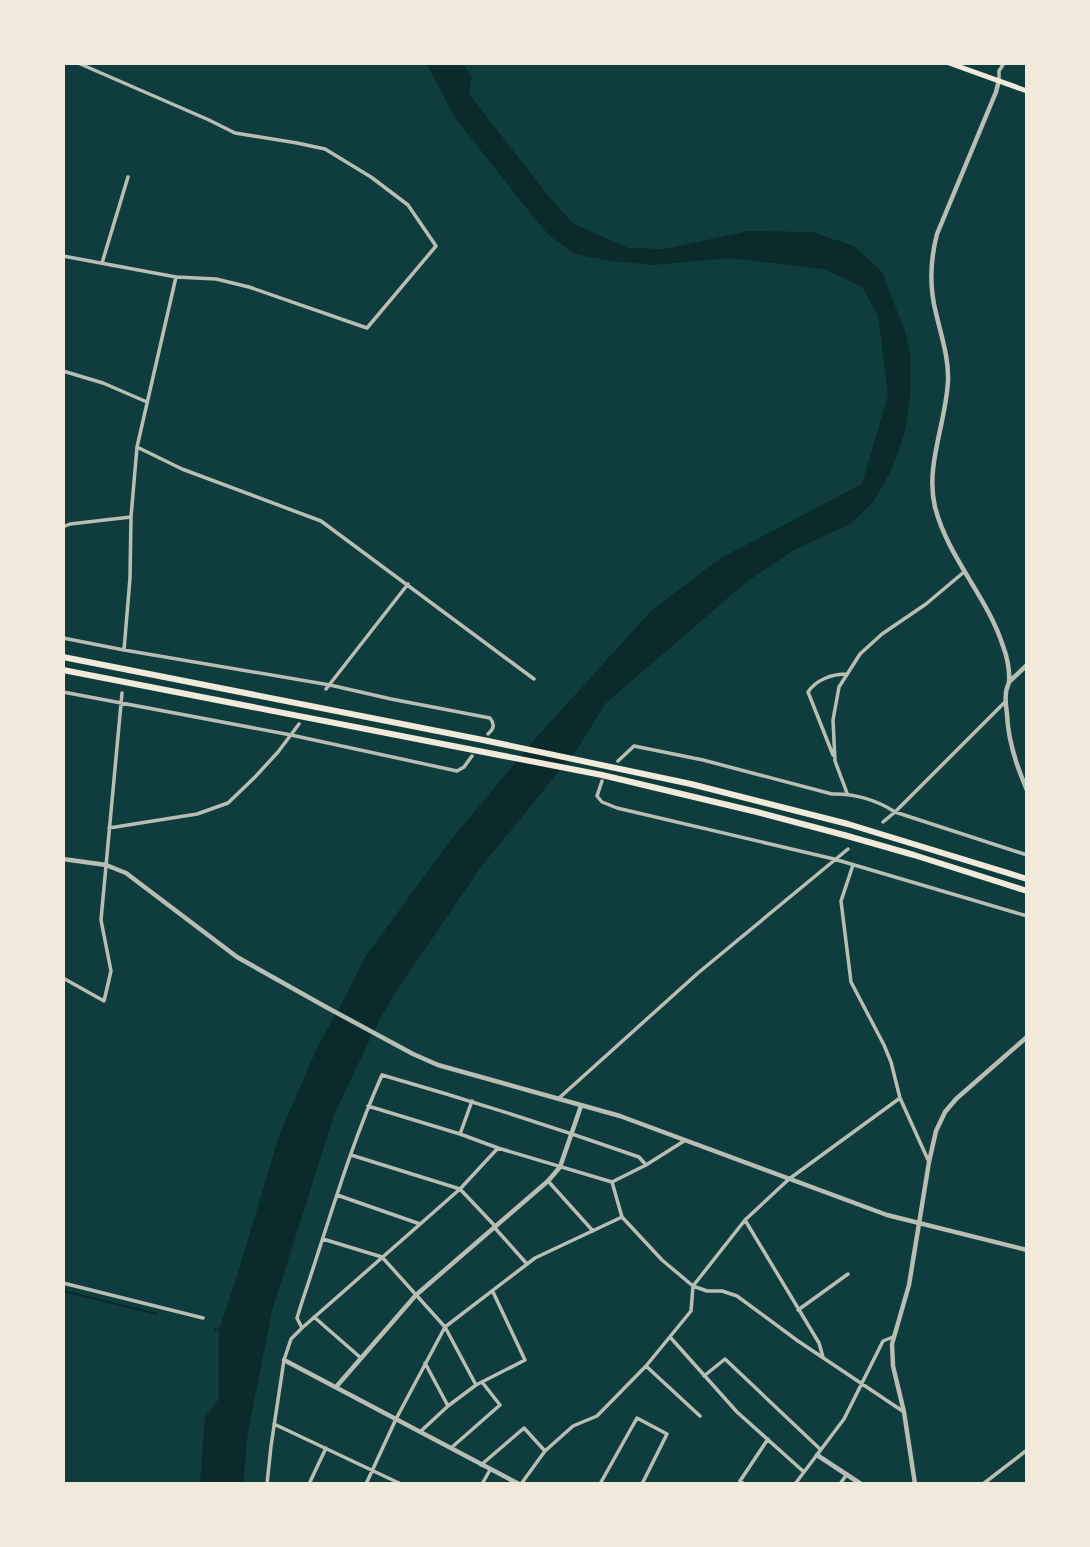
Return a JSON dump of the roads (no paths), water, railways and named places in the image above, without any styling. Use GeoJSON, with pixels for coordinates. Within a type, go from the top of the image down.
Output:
{"type":"FeatureCollection","features":[{"type":"Feature","properties":{"kind":"highway"},"geometry":{"type":"LineString","coordinates":[[63,657],[488,737],[714,789],[848,824],[1027,879]]}},
{"type":"Feature","properties":{"kind":"highway"},"geometry":{"type":"LineString","coordinates":[[63,670],[480,751],[757,812],[927,859],[1027,891]]}},
{"type":"Feature","properties":{"kind":"main road"},"geometry":{"type":"LineString","coordinates":[[950,63],[1027,91]]}},
{"type":"Feature","properties":{"kind":"street"},"geometry":{"type":"LineString","coordinates":[[63,256],[176,277],[216,279],[248,287],[367,328],[436,246],[408,205],[371,177],[324,149],[235,133],[78,63]]}},
{"type":"Feature","properties":{"kind":"street"},"geometry":{"type":"LineString","coordinates":[[1004,63],[999,71],[996,92],[987,117],[937,234],[931,264],[935,310],[948,372],[947,397],[933,473],[934,505],[964,572],[992,619],[1004,647],[1009,681],[1006,700],[1011,747],[1027,790]]}},
{"type":"Feature","properties":{"kind":"street"},"geometry":{"type":"LineString","coordinates":[[102,263],[128,177]]}},
{"type":"Feature","properties":{"kind":"street"},"geometry":{"type":"LineString","coordinates":[[124,650],[137,447],[176,277]]}},
{"type":"Feature","properties":{"kind":"street"},"geometry":{"type":"LineString","coordinates":[[63,371],[103,383],[147,402]]}},
{"type":"Feature","properties":{"kind":"street"},"geometry":{"type":"LineString","coordinates":[[137,447],[182,469],[321,521],[534,679]]}},
{"type":"Feature","properties":{"kind":"street"},"geometry":{"type":"LineString","coordinates":[[63,527],[131,517]]}},
{"type":"Feature","properties":{"kind":"street"},"geometry":{"type":"LineString","coordinates":[[835,761],[833,720],[839,687],[846,674],[860,654],[881,634],[926,604],[964,572]]}},
{"type":"Feature","properties":{"kind":"street"},"geometry":{"type":"LineString","coordinates":[[328,687],[408,584]]}},
{"type":"Feature","properties":{"kind":"street"},"geometry":{"type":"LineString","coordinates":[[63,638],[490,718],[493,725],[488,737]]}},
{"type":"Feature","properties":{"kind":"street"},"geometry":{"type":"LineString","coordinates":[[1009,681],[1027,665]]}},
{"type":"Feature","properties":{"kind":"street"},"geometry":{"type":"LineString","coordinates":[[846,674],[838,674],[814,683],[808,692],[848,793]]}},
{"type":"Feature","properties":{"kind":"street"},"geometry":{"type":"LineString","coordinates":[[63,692],[291,735],[457,771],[464,767],[472,756]]}},
{"type":"Feature","properties":{"kind":"street"},"geometry":{"type":"LineString","coordinates":[[63,978],[104,1001],[111,971],[101,920],[122,693]]}},
{"type":"Feature","properties":{"kind":"street"},"geometry":{"type":"LineString","coordinates":[[883,822],[1006,700]]}},
{"type":"Feature","properties":{"kind":"street"},"geometry":{"type":"LineString","coordinates":[[109,828],[197,814],[228,803],[255,777],[299,724]]}},
{"type":"Feature","properties":{"kind":"street"},"geometry":{"type":"LineString","coordinates":[[618,761],[634,746],[703,760],[832,794],[848,793],[886,806],[895,812],[1027,855]]}},
{"type":"Feature","properties":{"kind":"street"},"geometry":{"type":"LineString","coordinates":[[602,778],[597,796],[601,802],[617,808],[834,859],[1027,916]]}},
{"type":"Feature","properties":{"kind":"street"},"geometry":{"type":"LineString","coordinates":[[558,1099],[698,974],[848,849]]}},
{"type":"Feature","properties":{"kind":"street"},"geometry":{"type":"LineString","coordinates":[[63,859],[106,864],[135,878],[237,957],[438,1065],[620,1116],[887,1215],[1027,1250]]}},
{"type":"Feature","properties":{"kind":"street"},"geometry":{"type":"LineString","coordinates":[[853,865],[841,901],[851,982],[891,1062],[900,1098],[929,1162]]}},
{"type":"Feature","properties":{"kind":"street"},"geometry":{"type":"LineString","coordinates":[[915,1484],[904,1412],[892,1366],[892,1337],[909,1285],[936,1131],[956,1100],[1027,1037]]}},
{"type":"Feature","properties":{"kind":"street"},"geometry":{"type":"LineString","coordinates":[[302,1328],[297,1318],[368,1106],[382,1075],[572,1133],[639,1157],[646,1164]]}},
{"type":"Feature","properties":{"kind":"street"},"geometry":{"type":"LineString","coordinates":[[284,1360],[520,1484],[545,1451],[573,1426],[597,1416],[646,1366],[691,1311],[693,1286],[745,1220],[789,1179],[900,1098]]}},
{"type":"Feature","properties":{"kind":"street"},"geometry":{"type":"LineString","coordinates":[[460,1134],[472,1101]]}},
{"type":"Feature","properties":{"kind":"street"},"geometry":{"type":"LineString","coordinates":[[336,1387],[416,1295],[548,1181],[560,1167],[581,1105]]}},
{"type":"Feature","properties":{"kind":"street"},"geometry":{"type":"LineString","coordinates":[[368,1106],[612,1182],[686,1140]]}},
{"type":"Feature","properties":{"kind":"street"},"geometry":{"type":"LineString","coordinates":[[267,1484],[284,1360],[291,1339],[460,1189],[498,1148]]}},
{"type":"Feature","properties":{"kind":"street"},"geometry":{"type":"LineString","coordinates":[[351,1155],[460,1189],[527,1264]]}},
{"type":"Feature","properties":{"kind":"street"},"geometry":{"type":"LineString","coordinates":[[548,1181],[593,1231]]}},
{"type":"Feature","properties":{"kind":"street"},"geometry":{"type":"LineString","coordinates":[[612,1182],[622,1217],[662,1260],[693,1286],[737,1296],[904,1412]]}},
{"type":"Feature","properties":{"kind":"street"},"geometry":{"type":"LineString","coordinates":[[337,1195],[421,1224]]}},
{"type":"Feature","properties":{"kind":"street"},"geometry":{"type":"LineString","coordinates":[[366,1484],[396,1419],[445,1327],[535,1258],[622,1217]]}},
{"type":"Feature","properties":{"kind":"street"},"geometry":{"type":"LineString","coordinates":[[745,1220],[819,1343],[822,1357]]}},
{"type":"Feature","properties":{"kind":"street"},"geometry":{"type":"LineString","coordinates":[[323,1239],[382,1257],[445,1327],[476,1385]]}},
{"type":"Feature","properties":{"kind":"street"},"geometry":{"type":"LineString","coordinates":[[799,1310],[848,1274]]}},
{"type":"Feature","properties":{"kind":"street"},"geometry":{"type":"LineString","coordinates":[[63,1283],[203,1318]]}},
{"type":"Feature","properties":{"kind":"street"},"geometry":{"type":"LineString","coordinates":[[420,1432],[476,1385],[526,1360],[492,1291]]}},
{"type":"Feature","properties":{"kind":"street"},"geometry":{"type":"LineString","coordinates":[[314,1317],[361,1358]]}},
{"type":"Feature","properties":{"kind":"street"},"geometry":{"type":"LineString","coordinates":[[670,1337],[737,1412],[804,1472]]}},
{"type":"Feature","properties":{"kind":"street"},"geometry":{"type":"LineString","coordinates":[[795,1484],[844,1419],[883,1341],[892,1337]]}},
{"type":"Feature","properties":{"kind":"street"},"geometry":{"type":"LineString","coordinates":[[704,1376],[725,1359],[819,1452],[861,1484]]}},
{"type":"Feature","properties":{"kind":"street"},"geometry":{"type":"LineString","coordinates":[[425,1363],[448,1406]]}},
{"type":"Feature","properties":{"kind":"street"},"geometry":{"type":"LineString","coordinates":[[646,1366],[700,1416]]}},
{"type":"Feature","properties":{"kind":"street"},"geometry":{"type":"LineString","coordinates":[[452,1448],[500,1405],[482,1382]]}},
{"type":"Feature","properties":{"kind":"street"},"geometry":{"type":"LineString","coordinates":[[600,1484],[636,1418],[667,1434],[642,1484]]}},
{"type":"Feature","properties":{"kind":"street"},"geometry":{"type":"LineString","coordinates":[[274,1424],[401,1484]]}},
{"type":"Feature","properties":{"kind":"street"},"geometry":{"type":"LineString","coordinates":[[481,1465],[524,1428],[545,1451]]}},
{"type":"Feature","properties":{"kind":"street"},"geometry":{"type":"LineString","coordinates":[[744,1484],[740,1482],[768,1439]]}},
{"type":"Feature","properties":{"kind":"street"},"geometry":{"type":"LineString","coordinates":[[309,1484],[326,1448]]}},
{"type":"Feature","properties":{"kind":"street"},"geometry":{"type":"LineString","coordinates":[[983,1484],[1027,1450]]}},
{"type":"Feature","properties":{"kind":"street"},"geometry":{"type":"LineString","coordinates":[[482,1484],[490,1470]]}},
{"type":"Feature","properties":{"kind":"street"},"geometry":{"type":"LineString","coordinates":[[840,1484],[847,1474]]}},
{"type":"Feature","properties":{"kind":"water"},"geometry":{"type":"Polygon","coordinates":[[[426,63],[462,63],[472,77],[469,94],[550,198],[574,224],[628,248],[665,249],[748,231],[812,232],[854,246],[882,272],[906,334],[911,360],[906,428],[892,469],[874,501],[852,523],[796,549],[745,583],[605,704],[578,748],[481,867],[397,990],[379,1020],[334,1115],[272,1311],[248,1431],[243,1484],[200,1484],[205,1417],[219,1399],[219,1330],[280,1133],[318,1046],[365,957],[450,841],[535,739],[651,611],[719,559],[862,484],[888,395],[878,315],[862,287],[824,269],[730,258],[653,265],[575,254],[551,237],[534,218],[454,116],[426,63]]]}},
{"type":"Feature","properties":{"kind":"waterway"},"geometry":{"type":"LineString","coordinates":[[63,1291],[157,1314]]}},
{"type":"Feature","properties":{"kind":"waterway"},"geometry":{"type":"LineString","coordinates":[[215,1329],[219,1330]]}}]}
